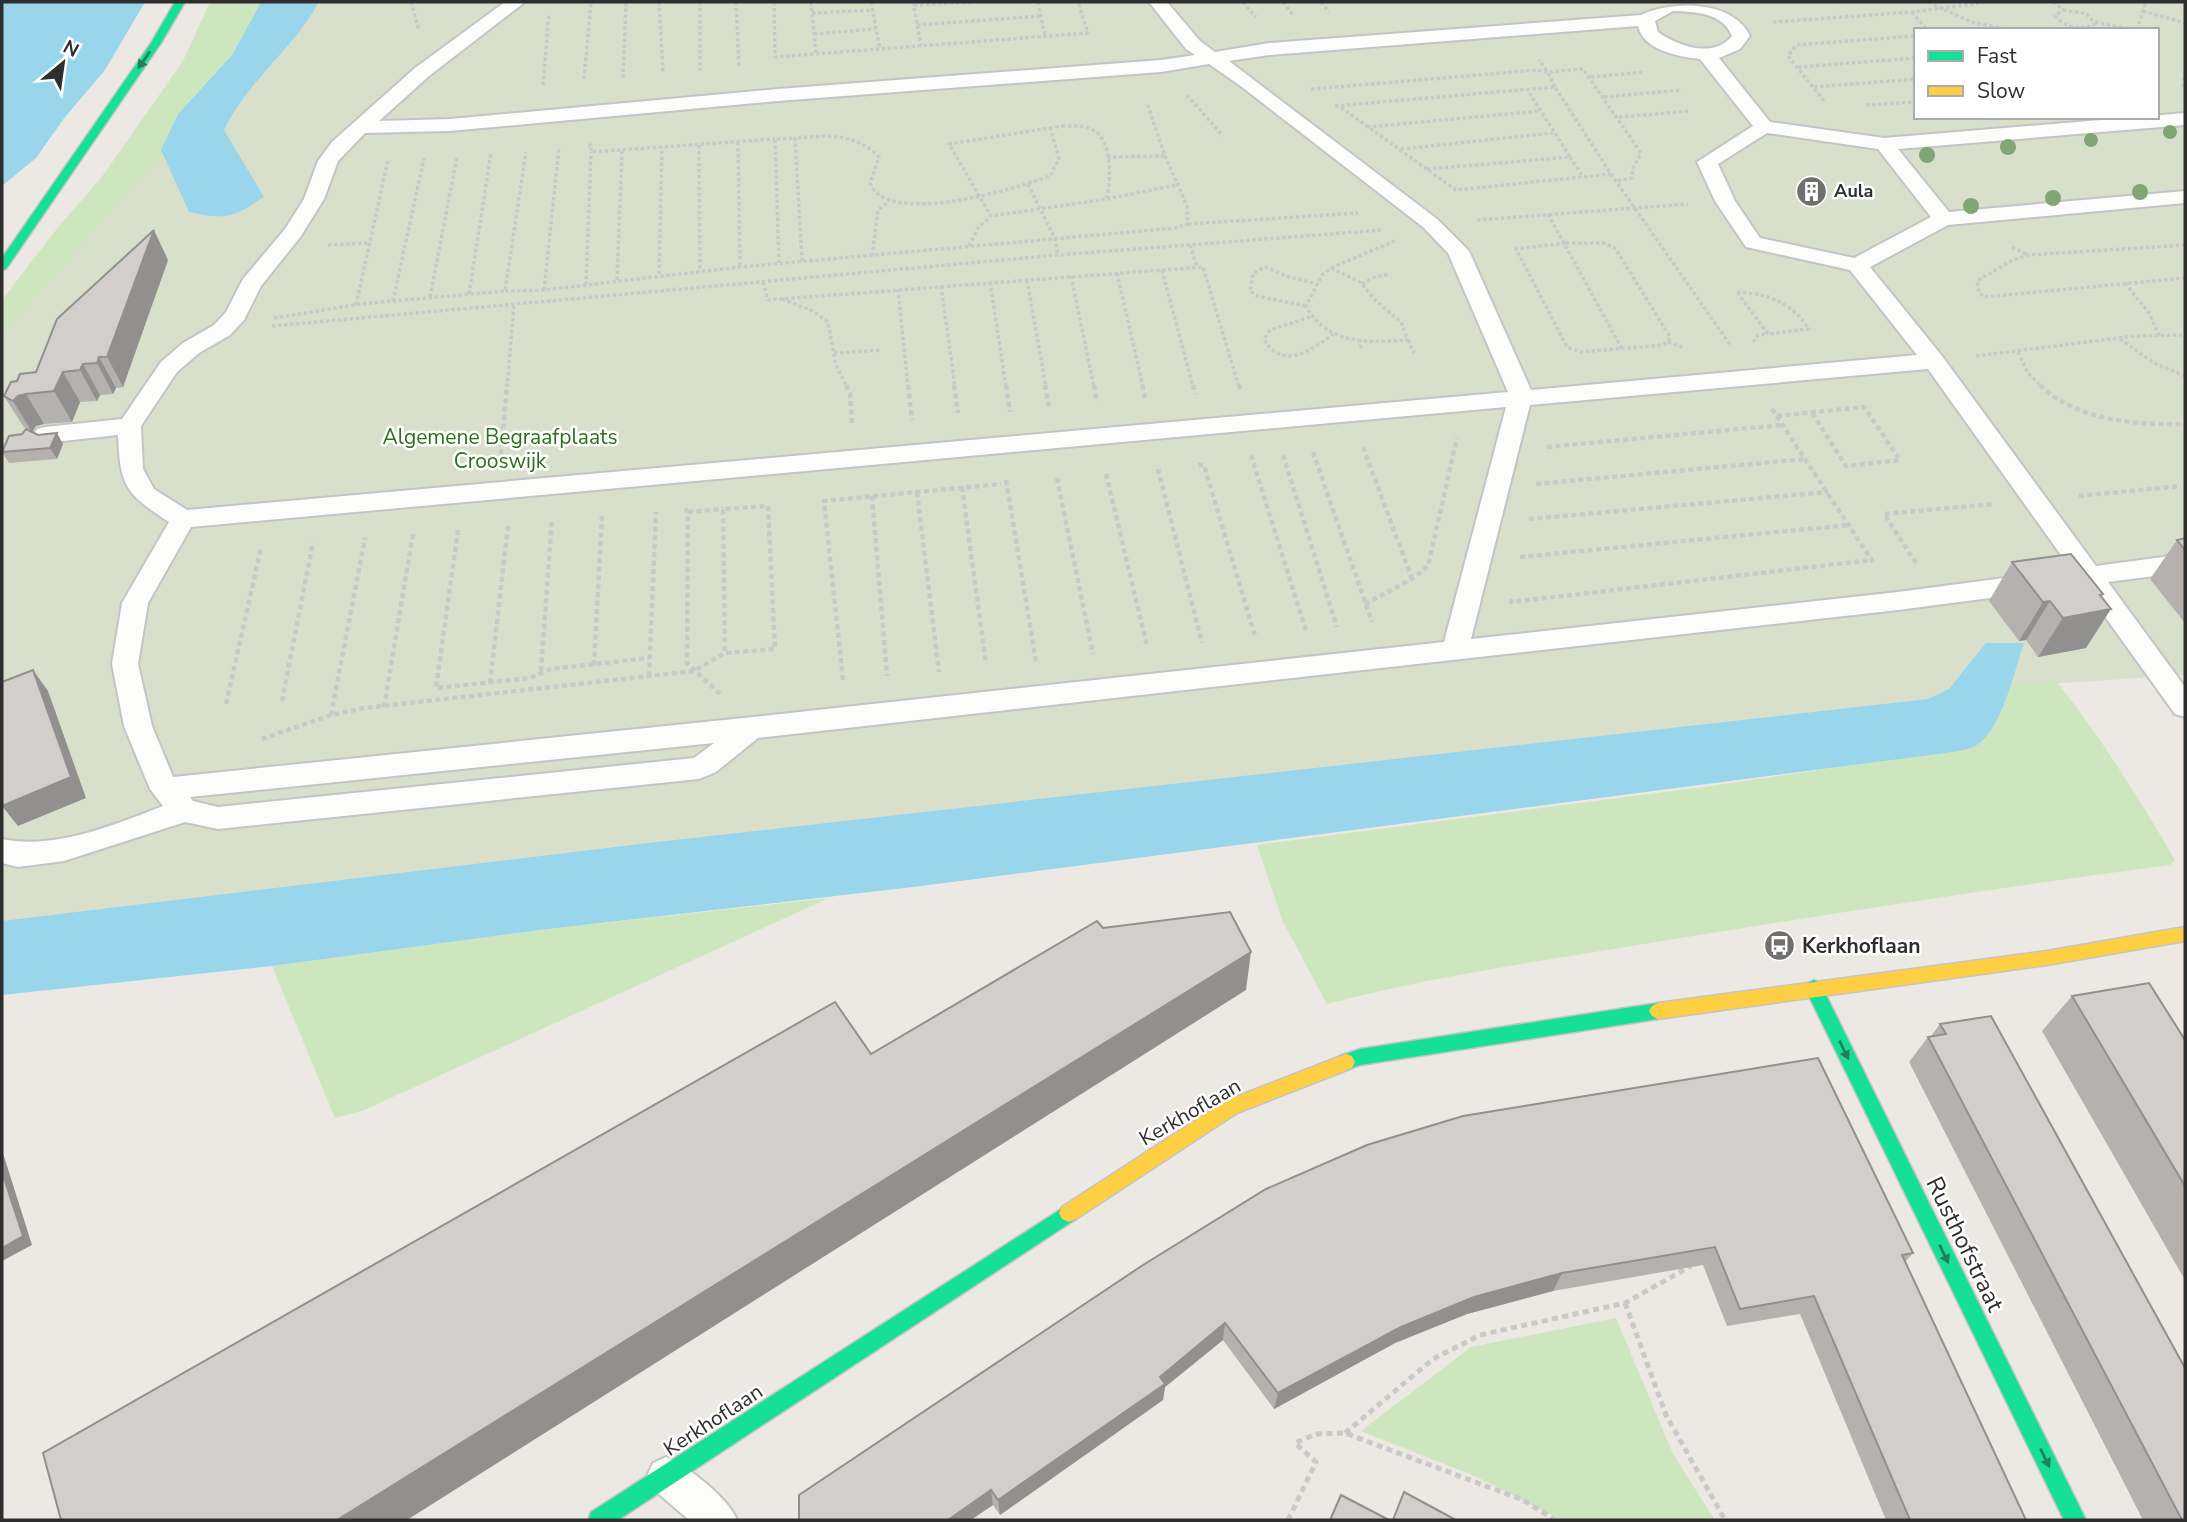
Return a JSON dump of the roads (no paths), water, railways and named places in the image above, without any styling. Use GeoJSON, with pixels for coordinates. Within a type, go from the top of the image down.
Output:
{"type":"FeatureCollection","features":[{"type":"Feature","properties":{"kind":"street"},"geometry":{"type":"LineString","coordinates":[[2,266],[156,43],[180,2]]}},
{"type":"Feature","properties":{"kind":"street","name":"Kerkhoflaan"},"geometry":{"type":"LineString","coordinates":[[599,1520],[1231,1107],[1360,1057],[1814,988],[2047,958],[2185,934]]}},
{"type":"Feature","properties":{"kind":"street","name":"Rusthofstraat"},"geometry":{"type":"LineString","coordinates":[[1814,988],[2076,1520]]}},
{"type":"Feature","properties":{"kind":"lane"},"geometry":{"type":"LineString","coordinates":[[516,2],[422,72],[339,146],[328,161],[314,199],[294,232],[264,264],[236,315],[222,330],[191,348],[169,367],[128,426],[131,468],[145,495],[183,519],[1934,361]]}},
{"type":"Feature","properties":{"kind":"lane"},"geometry":{"type":"LineString","coordinates":[[1158,2],[1187,39],[1249,83],[1458,251],[1519,388],[1520,398],[1455,649]]}},
{"type":"Feature","properties":{"kind":"lane"},"geometry":{"type":"LineString","coordinates":[[362,127],[450,125],[778,95],[1161,66],[1269,49],[1646,20],[1671,4],[1720,13],[1737,25],[1741,36],[1737,43],[1728,49],[1704,53],[1683,51],[1658,41],[1649,34],[1646,20]]}},
{"type":"Feature","properties":{"kind":"lane"},"geometry":{"type":"LineString","coordinates":[[1704,53],[1764,127]]}},
{"type":"Feature","properties":{"kind":"lane"},"geometry":{"type":"LineString","coordinates":[[2185,119],[1884,144],[1764,127],[1707,162],[1725,201],[1753,243],[1857,265],[1934,361],[2185,707]]}},
{"type":"Feature","properties":{"kind":"lane"},"geometry":{"type":"LineString","coordinates":[[1884,144],[1943,219]]}},
{"type":"Feature","properties":{"kind":"lane"},"geometry":{"type":"LineString","coordinates":[[1857,265],[1943,219],[2185,197]]}},
{"type":"Feature","properties":{"kind":"lane"},"geometry":{"type":"LineString","coordinates":[[45,435],[128,426]]}},
{"type":"Feature","properties":{"kind":"lane"},"geometry":{"type":"LineString","coordinates":[[174,800],[138,726],[125,664],[135,603],[183,519]]}},
{"type":"Feature","properties":{"kind":"lane"},"geometry":{"type":"LineString","coordinates":[[2,851],[9,855],[48,853],[139,827],[174,800],[753,728],[1938,596],[2185,563]]}},
{"type":"Feature","properties":{"kind":"lane"},"geometry":{"type":"LineString","coordinates":[[666,1476],[718,1520]]}},
{"type":"Feature","properties":{"kind":"water"},"geometry":{"type":"Polygon","coordinates":[[[2,2],[145,2],[105,70],[65,117],[36,158],[2,186],[2,2]]]}},
{"type":"Feature","properties":{"kind":"water"},"geometry":{"type":"Polygon","coordinates":[[[261,2],[319,2],[296,35],[245,96],[224,130],[264,197],[228,215],[212,216],[189,212],[161,150],[178,114],[232,55],[261,2]]]}},
{"type":"Feature","properties":{"kind":"water"},"geometry":{"type":"Polygon","coordinates":[[[1986,643],[2024,643],[2005,702],[1991,731],[1971,748],[1959,751],[913,887],[540,930],[272,966],[2,995],[2,921],[648,843],[1928,699],[1949,689],[1986,643]]]}},
{"type":"Feature","properties":{"kind":"place","name":"Aula"},"geometry":{"type":"Point","coordinates":[1811,191]}},
{"type":"Feature","properties":{"kind":"place","name":"Kerkhoflaan"},"geometry":{"type":"Point","coordinates":[1779,946]}},
{"type":"Feature","properties":{"kind":"park label","name":"Algemene Begraafplaats Crooswijk"},"geometry":{"type":"Point","coordinates":[500,449]}}]}
